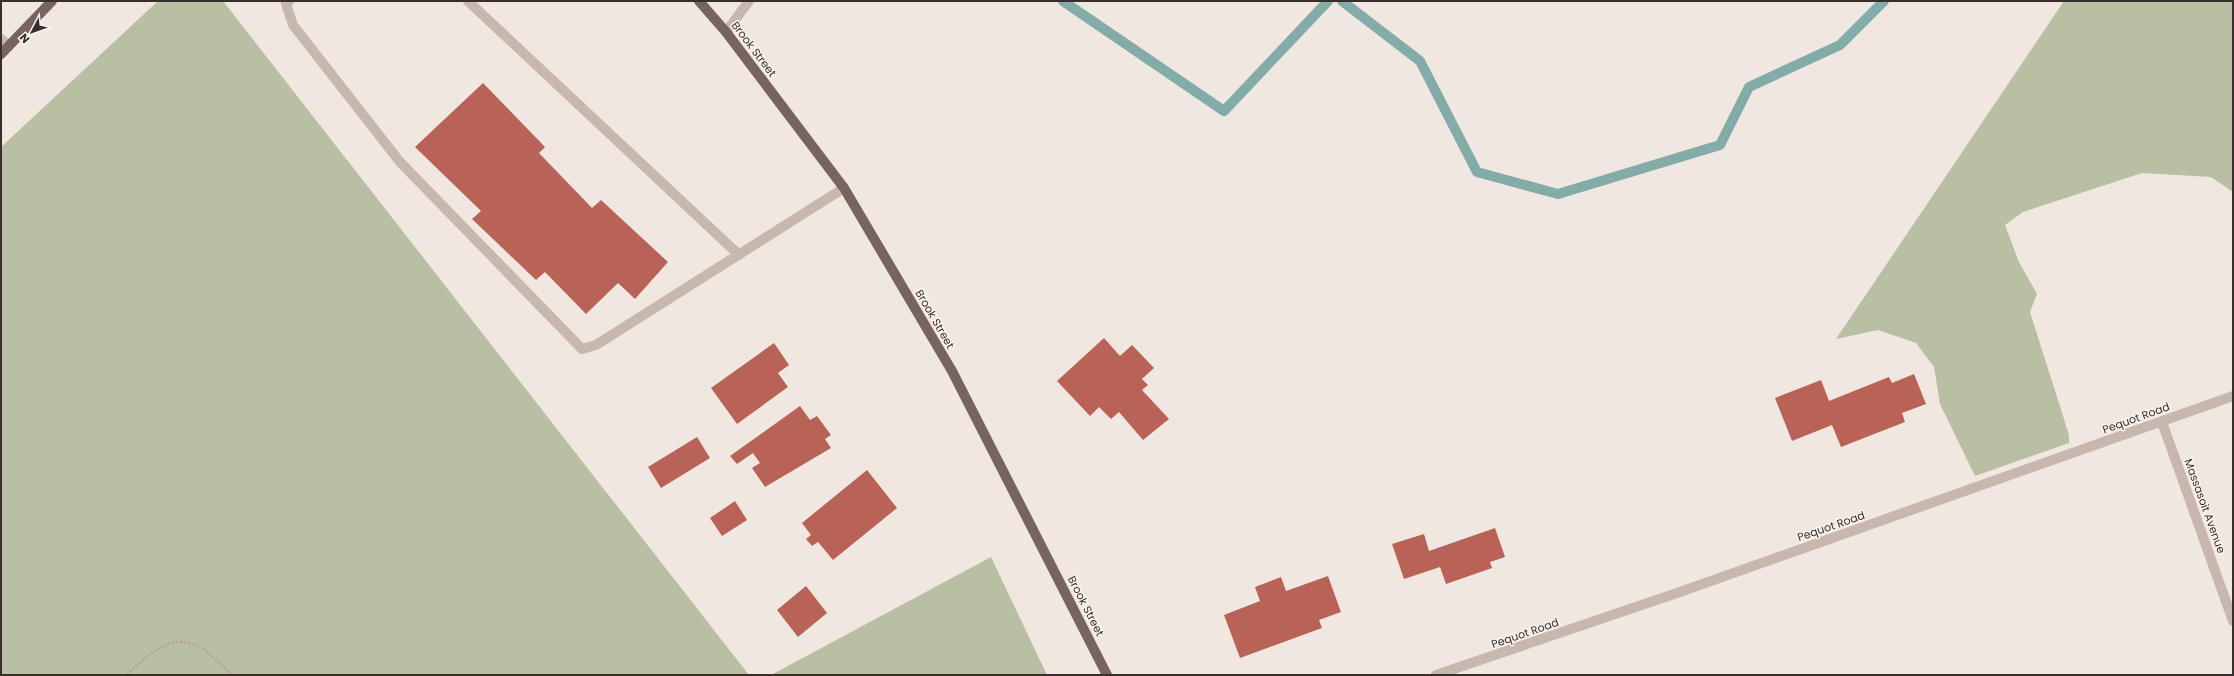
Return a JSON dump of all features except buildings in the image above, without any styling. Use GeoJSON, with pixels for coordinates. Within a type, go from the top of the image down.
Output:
{"type":"FeatureCollection","features":[{"type":"Feature","properties":{"kind":"main road"},"geometry":{"type":"LineString","coordinates":[[1,54],[5,42],[52,1]]}},
{"type":"Feature","properties":{"kind":"main road","name":"Brook Street"},"geometry":{"type":"LineString","coordinates":[[699,1],[726,32],[844,188],[952,371],[1108,675]]}},
{"type":"Feature","properties":{"kind":"street"},"geometry":{"type":"LineString","coordinates":[[468,1],[739,255]]}},
{"type":"Feature","properties":{"kind":"street"},"geometry":{"type":"LineString","coordinates":[[726,32],[749,1]]}},
{"type":"Feature","properties":{"kind":"street"},"geometry":{"type":"LineString","coordinates":[[286,2],[292,25],[400,162],[582,348],[596,345],[844,188]]}},
{"type":"Feature","properties":{"kind":"street","name":"Pequot Road"},"geometry":{"type":"LineString","coordinates":[[1436,675],[1677,593],[2233,396]]}},
{"type":"Feature","properties":{"kind":"street","name":"Massasoit Avenue"},"geometry":{"type":"LineString","coordinates":[[2162,422],[2233,621]]}},
{"type":"Feature","properties":{"kind":"path"},"geometry":{"type":"LineString","coordinates":[[127,675],[147,655],[161,646],[176,641],[196,645],[216,658],[231,675]]}},
{"type":"Feature","properties":{"kind":"green space"},"geometry":{"type":"Polygon","coordinates":[[[158,1],[223,1],[749,675],[1,675],[1,147],[158,1]]]}},
{"type":"Feature","properties":{"kind":"green space"},"geometry":{"type":"Polygon","coordinates":[[[2064,1],[2233,1],[2233,192],[2211,177],[2142,173],[2023,212],[2005,225],[2019,262],[2037,294],[2030,312],[2069,435],[2069,443],[1975,476],[1940,404],[1934,367],[1916,343],[1878,330],[1836,339],[2064,1]]]}},
{"type":"Feature","properties":{"kind":"green space"},"geometry":{"type":"Polygon","coordinates":[[[991,557],[1047,675],[771,675],[991,557]]]}},
{"type":"Feature","properties":{"kind":"waterway"},"geometry":{"type":"LineString","coordinates":[[1063,1],[1224,111],[1328,1]]}},
{"type":"Feature","properties":{"kind":"waterway"},"geometry":{"type":"LineString","coordinates":[[1342,1],[1420,61],[1477,172],[1558,194],[1720,145],[1749,87],[1840,45],[1884,1]]}}]}
